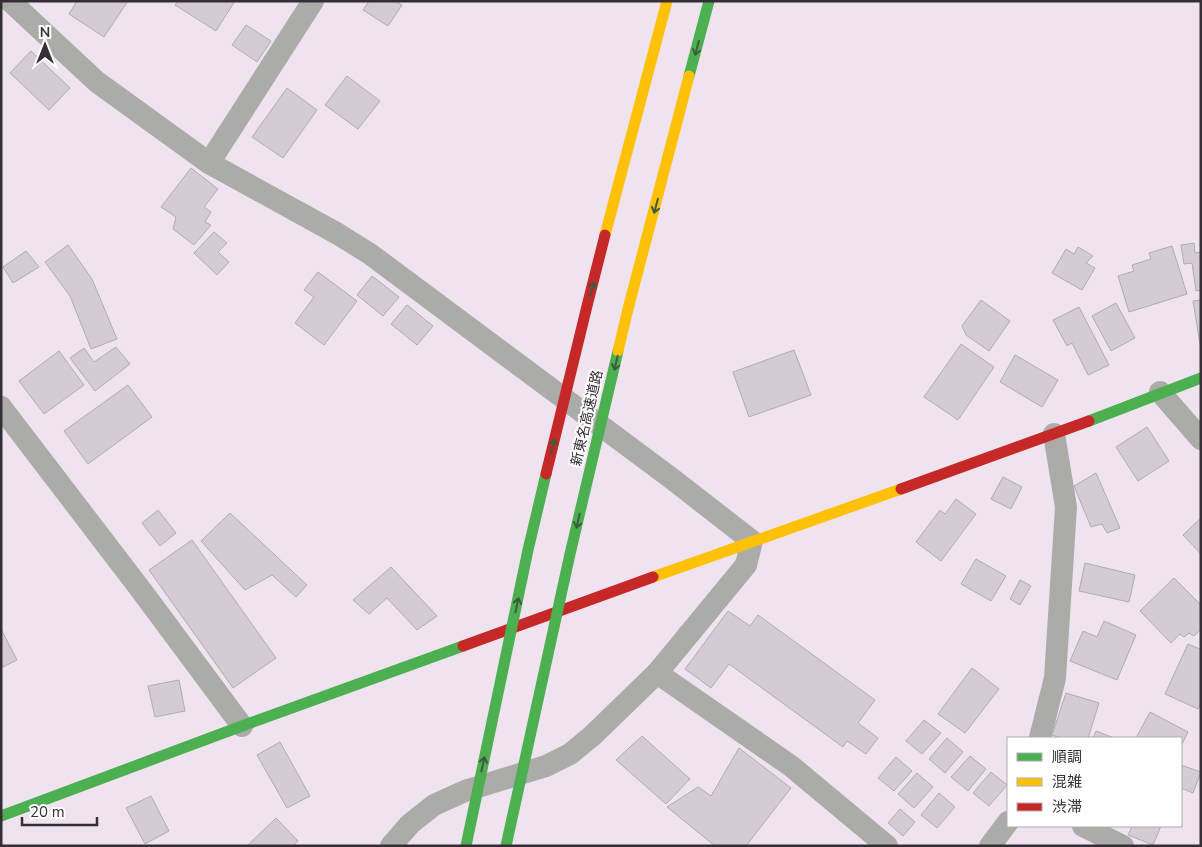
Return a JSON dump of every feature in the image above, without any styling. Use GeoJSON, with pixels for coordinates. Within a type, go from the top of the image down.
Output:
{"type":"FeatureCollection","features":[{"type":"Feature","properties":{"kind":"main road","name":"新東名高速道路"},"geometry":{"type":"LineString","coordinates":[[466,846],[530,540],[588,302],[668,1]]}},
{"type":"Feature","properties":{"kind":"main road","name":"新東名高速道路"},"geometry":{"type":"LineString","coordinates":[[506,846],[570,554],[615,366],[710,1]]}},
{"type":"Feature","properties":{"kind":"main road"},"geometry":{"type":"LineString","coordinates":[[1,816],[242,726],[1054,434],[1160,392],[1201,378]]}},
{"type":"Feature","properties":{"kind":"street"},"geometry":{"type":"LineString","coordinates":[[10,1],[96,82],[209,163],[338,234],[370,254],[671,478],[752,542],[746,565],[657,674],[592,736],[570,754],[546,766],[465,791],[434,805],[410,824],[391,846]]}},
{"type":"Feature","properties":{"kind":"street"},"geometry":{"type":"LineString","coordinates":[[209,163],[314,1]]}},
{"type":"Feature","properties":{"kind":"street"},"geometry":{"type":"LineString","coordinates":[[1160,392],[1201,439]]}},
{"type":"Feature","properties":{"kind":"street"},"geometry":{"type":"LineString","coordinates":[[1,407],[242,726]]}},
{"type":"Feature","properties":{"kind":"street"},"geometry":{"type":"LineString","coordinates":[[1040,737],[1055,678],[1066,507],[1054,434]]}},
{"type":"Feature","properties":{"kind":"street"},"geometry":{"type":"LineString","coordinates":[[657,674],[791,766],[887,846]]}},
{"type":"Feature","properties":{"kind":"street"},"geometry":{"type":"LineString","coordinates":[[990,846],[1007,823]]}},
{"type":"Feature","properties":{"kind":"street"},"geometry":{"type":"LineString","coordinates":[[1085,827],[1124,846]]}},
{"type":"Feature","properties":{"kind":"building"},"geometry":{"type":"Polygon","coordinates":[[[77,1],[128,1],[104,37],[69,14],[77,1]]]}},
{"type":"Feature","properties":{"kind":"building"},"geometry":{"type":"Polygon","coordinates":[[[178,1],[235,1],[216,31],[175,5],[178,1]]]}},
{"type":"Feature","properties":{"kind":"building"},"geometry":{"type":"Polygon","coordinates":[[[369,1],[395,1],[402,5],[388,26],[363,10],[369,1]]]}},
{"type":"Feature","properties":{"kind":"building"},"geometry":{"type":"Polygon","coordinates":[[[246,25],[271,41],[257,62],[232,45],[246,25]]]}},
{"type":"Feature","properties":{"kind":"building"},"geometry":{"type":"Polygon","coordinates":[[[31,51],[70,88],[49,110],[10,73],[31,51]]]}},
{"type":"Feature","properties":{"kind":"building"},"geometry":{"type":"Polygon","coordinates":[[[347,76],[380,101],[358,129],[325,105],[347,76]]]}},
{"type":"Feature","properties":{"kind":"building"},"geometry":{"type":"Polygon","coordinates":[[[287,88],[317,110],[283,158],[252,137],[287,88]]]}},
{"type":"Feature","properties":{"kind":"building"},"geometry":{"type":"Polygon","coordinates":[[[191,168],[218,189],[204,207],[211,212],[205,222],[211,225],[194,245],[173,229],[176,217],[161,207],[191,168]]]}},
{"type":"Feature","properties":{"kind":"building"},"geometry":{"type":"Polygon","coordinates":[[[214,232],[227,243],[218,252],[229,262],[217,275],[194,253],[214,232]]]}},
{"type":"Feature","properties":{"kind":"building"},"geometry":{"type":"Polygon","coordinates":[[[1194,243],[1195,253],[1201,252],[1201,290],[1196,291],[1192,263],[1184,264],[1181,245],[1194,243]]]}},
{"type":"Feature","properties":{"kind":"building"},"geometry":{"type":"Polygon","coordinates":[[[68,245],[92,279],[117,339],[91,349],[70,296],[45,262],[68,245]]]}},
{"type":"Feature","properties":{"kind":"building"},"geometry":{"type":"Polygon","coordinates":[[[1172,246],[1187,294],[1129,312],[1118,276],[1134,271],[1132,265],[1151,259],[1149,253],[1172,246]]]}},
{"type":"Feature","properties":{"kind":"building"},"geometry":{"type":"Polygon","coordinates":[[[1078,247],[1093,256],[1086,263],[1095,268],[1082,290],[1052,273],[1066,249],[1074,254],[1078,247]]]}},
{"type":"Feature","properties":{"kind":"building"},"geometry":{"type":"Polygon","coordinates":[[[26,251],[39,267],[13,283],[3,267],[26,251]]]}},
{"type":"Feature","properties":{"kind":"building"},"geometry":{"type":"Polygon","coordinates":[[[318,272],[357,301],[324,345],[295,323],[314,297],[304,290],[318,272]]]}},
{"type":"Feature","properties":{"kind":"building"},"geometry":{"type":"Polygon","coordinates":[[[372,276],[399,297],[383,316],[357,295],[372,276]]]}},
{"type":"Feature","properties":{"kind":"building"},"geometry":{"type":"Polygon","coordinates":[[[981,300],[1010,321],[989,351],[966,335],[962,326],[981,300]]]}},
{"type":"Feature","properties":{"kind":"building"},"geometry":{"type":"Polygon","coordinates":[[[1201,300],[1201,344],[1200,344],[1193,301],[1201,300]]]}},
{"type":"Feature","properties":{"kind":"building"},"geometry":{"type":"Polygon","coordinates":[[[1116,303],[1135,338],[1111,351],[1092,316],[1116,303]]]}},
{"type":"Feature","properties":{"kind":"building"},"geometry":{"type":"Polygon","coordinates":[[[407,305],[433,326],[417,345],[391,324],[407,305]]]}},
{"type":"Feature","properties":{"kind":"building"},"geometry":{"type":"Polygon","coordinates":[[[1079,307],[1109,365],[1088,375],[1072,343],[1067,346],[1053,320],[1079,307]]]}},
{"type":"Feature","properties":{"kind":"building"},"geometry":{"type":"Polygon","coordinates":[[[961,344],[994,367],[958,420],[924,397],[961,344]]]}},
{"type":"Feature","properties":{"kind":"building"},"geometry":{"type":"Polygon","coordinates":[[[116,347],[130,364],[95,391],[70,358],[84,348],[94,362],[116,347]]]}},
{"type":"Feature","properties":{"kind":"building"},"geometry":{"type":"Polygon","coordinates":[[[794,350],[811,395],[749,417],[733,372],[794,350]]]}},
{"type":"Feature","properties":{"kind":"building"},"geometry":{"type":"Polygon","coordinates":[[[59,351],[84,385],[44,414],[19,381],[59,351]]]}},
{"type":"Feature","properties":{"kind":"building"},"geometry":{"type":"Polygon","coordinates":[[[1015,355],[1058,380],[1042,407],[1000,382],[1015,355]]]}},
{"type":"Feature","properties":{"kind":"building"},"geometry":{"type":"Polygon","coordinates":[[[128,385],[152,417],[88,464],[64,431],[128,385]]]}},
{"type":"Feature","properties":{"kind":"building"},"geometry":{"type":"Polygon","coordinates":[[[1147,427],[1169,461],[1138,481],[1116,447],[1147,427]]]}},
{"type":"Feature","properties":{"kind":"building"},"geometry":{"type":"Polygon","coordinates":[[[1096,473],[1120,528],[1107,533],[1102,524],[1091,527],[1074,486],[1096,473]]]}},
{"type":"Feature","properties":{"kind":"building"},"geometry":{"type":"Polygon","coordinates":[[[1003,477],[1022,487],[1011,509],[991,499],[1003,477]]]}},
{"type":"Feature","properties":{"kind":"building"},"geometry":{"type":"Polygon","coordinates":[[[956,499],[976,514],[941,561],[916,542],[940,510],[945,514],[956,499]]]}},
{"type":"Feature","properties":{"kind":"building"},"geometry":{"type":"Polygon","coordinates":[[[158,510],[176,533],[160,546],[142,523],[158,510]]]}},
{"type":"Feature","properties":{"kind":"building"},"geometry":{"type":"Polygon","coordinates":[[[230,513],[307,585],[296,597],[272,575],[245,590],[201,541],[230,513]]]}},
{"type":"Feature","properties":{"kind":"building"},"geometry":{"type":"Polygon","coordinates":[[[1201,518],[1201,554],[1183,535],[1201,518]]]}},
{"type":"Feature","properties":{"kind":"building"},"geometry":{"type":"Polygon","coordinates":[[[192,540],[276,658],[233,688],[149,570],[192,540]]]}},
{"type":"Feature","properties":{"kind":"building"},"geometry":{"type":"Polygon","coordinates":[[[976,559],[1006,576],[991,601],[961,584],[976,559]]]}},
{"type":"Feature","properties":{"kind":"building"},"geometry":{"type":"Polygon","coordinates":[[[1085,563],[1135,575],[1129,602],[1079,591],[1085,563]]]}},
{"type":"Feature","properties":{"kind":"building"},"geometry":{"type":"Polygon","coordinates":[[[391,567],[437,616],[417,630],[387,598],[369,614],[353,600],[391,567]]]}},
{"type":"Feature","properties":{"kind":"building"},"geometry":{"type":"Polygon","coordinates":[[[1174,578],[1201,605],[1201,629],[1194,636],[1189,633],[1184,637],[1180,634],[1171,643],[1140,611],[1174,578]]]}},
{"type":"Feature","properties":{"kind":"building"},"geometry":{"type":"Polygon","coordinates":[[[1020,580],[1031,586],[1020,605],[1010,599],[1020,580]]]}},
{"type":"Feature","properties":{"kind":"building"},"geometry":{"type":"Polygon","coordinates":[[[728,611],[750,626],[758,615],[875,700],[858,723],[878,738],[866,754],[847,741],[843,747],[729,664],[711,688],[685,669],[728,611]]]}},
{"type":"Feature","properties":{"kind":"building"},"geometry":{"type":"Polygon","coordinates":[[[1104,621],[1136,635],[1117,680],[1070,661],[1083,631],[1097,637],[1104,621]]]}},
{"type":"Feature","properties":{"kind":"building"},"geometry":{"type":"Polygon","coordinates":[[[1,629],[17,660],[1,668],[1,629]]]}},
{"type":"Feature","properties":{"kind":"building"},"geometry":{"type":"Polygon","coordinates":[[[1188,644],[1201,648],[1201,703],[1198,709],[1165,694],[1188,644]]]}},
{"type":"Feature","properties":{"kind":"building"},"geometry":{"type":"Polygon","coordinates":[[[972,668],[999,689],[965,733],[938,714],[972,668]]]}},
{"type":"Feature","properties":{"kind":"building"},"geometry":{"type":"Polygon","coordinates":[[[179,680],[185,711],[155,717],[148,686],[179,680]]]}},
{"type":"Feature","properties":{"kind":"building"},"geometry":{"type":"Polygon","coordinates":[[[1066,693],[1099,703],[1088,737],[1058,737],[1052,735],[1066,693]]]}},
{"type":"Feature","properties":{"kind":"building"},"geometry":{"type":"Polygon","coordinates":[[[1150,712],[1188,732],[1182,744],[1182,737],[1137,737],[1150,712]]]}},
{"type":"Feature","properties":{"kind":"building"},"geometry":{"type":"Polygon","coordinates":[[[924,720],[941,733],[922,754],[906,741],[924,720]]]}},
{"type":"Feature","properties":{"kind":"building"},"geometry":{"type":"Polygon","coordinates":[[[1096,731],[1111,737],[1093,737],[1096,731]]]}},
{"type":"Feature","properties":{"kind":"building"},"geometry":{"type":"Polygon","coordinates":[[[642,736],[690,779],[666,804],[616,760],[642,736]]]}},
{"type":"Feature","properties":{"kind":"building"},"geometry":{"type":"Polygon","coordinates":[[[947,738],[963,752],[945,773],[929,759],[947,738]]]}},
{"type":"Feature","properties":{"kind":"building"},"geometry":{"type":"Polygon","coordinates":[[[280,742],[310,796],[287,808],[257,755],[280,742]]]}},
{"type":"Feature","properties":{"kind":"building"},"geometry":{"type":"Polygon","coordinates":[[[739,748],[791,788],[746,846],[715,846],[667,807],[698,787],[711,796],[739,748]]]}},
{"type":"Feature","properties":{"kind":"building"},"geometry":{"type":"Polygon","coordinates":[[[970,756],[986,769],[968,791],[951,777],[970,756]]]}},
{"type":"Feature","properties":{"kind":"building"},"geometry":{"type":"Polygon","coordinates":[[[896,757],[912,771],[894,791],[878,778],[896,757]]]}},
{"type":"Feature","properties":{"kind":"building"},"geometry":{"type":"Polygon","coordinates":[[[1182,765],[1201,772],[1193,793],[1182,788],[1182,765]]]}},
{"type":"Feature","properties":{"kind":"building"},"geometry":{"type":"Polygon","coordinates":[[[991,772],[1007,785],[989,806],[973,793],[991,772]]]}},
{"type":"Feature","properties":{"kind":"building"},"geometry":{"type":"Polygon","coordinates":[[[917,773],[933,787],[914,808],[898,794],[917,773]]]}},
{"type":"Feature","properties":{"kind":"building"},"geometry":{"type":"Polygon","coordinates":[[[939,793],[955,807],[937,828],[921,815],[939,793]]]}},
{"type":"Feature","properties":{"kind":"building"},"geometry":{"type":"Polygon","coordinates":[[[151,796],[169,831],[145,844],[126,808],[151,796]]]}},
{"type":"Feature","properties":{"kind":"building"},"geometry":{"type":"Polygon","coordinates":[[[900,809],[915,822],[903,836],[888,823],[900,809]]]}},
{"type":"Feature","properties":{"kind":"building"},"geometry":{"type":"Polygon","coordinates":[[[276,818],[298,841],[293,846],[247,846],[276,818]]]}},
{"type":"Feature","properties":{"kind":"building"},"geometry":{"type":"Polygon","coordinates":[[[1132,827],[1161,827],[1153,845],[1128,835],[1132,827]]]}},
{"type":"Feature","properties":{"kind":"traffic: fast"},"geometry":{"type":"LineString","coordinates":[[689,76],[709,1]]}},
{"type":"Feature","properties":{"kind":"traffic: fast"},"geometry":{"type":"LineString","coordinates":[[506,846],[570,554],[618,351]]}},
{"type":"Feature","properties":{"kind":"traffic: fast"},"geometry":{"type":"LineString","coordinates":[[1089,421],[1201,378]]}},
{"type":"Feature","properties":{"kind":"traffic: fast"},"geometry":{"type":"LineString","coordinates":[[466,846],[528,550],[546,474]]}},
{"type":"Feature","properties":{"kind":"traffic: fast"},"geometry":{"type":"LineString","coordinates":[[1,816],[463,646]]}},
{"type":"Feature","properties":{"kind":"traffic: slow"},"geometry":{"type":"LineString","coordinates":[[605,235],[667,1]]}},
{"type":"Feature","properties":{"kind":"traffic: slow"},"geometry":{"type":"LineString","coordinates":[[618,351],[689,76]]}},
{"type":"Feature","properties":{"kind":"traffic: slow"},"geometry":{"type":"LineString","coordinates":[[653,577],[901,489]]}},
{"type":"Feature","properties":{"kind":"traffic: jam"},"geometry":{"type":"LineString","coordinates":[[546,474],[605,235]]}},
{"type":"Feature","properties":{"kind":"traffic: jam"},"geometry":{"type":"LineString","coordinates":[[901,489],[1089,421]]}},
{"type":"Feature","properties":{"kind":"traffic: jam"},"geometry":{"type":"LineString","coordinates":[[463,646],[653,577]]}}]}
